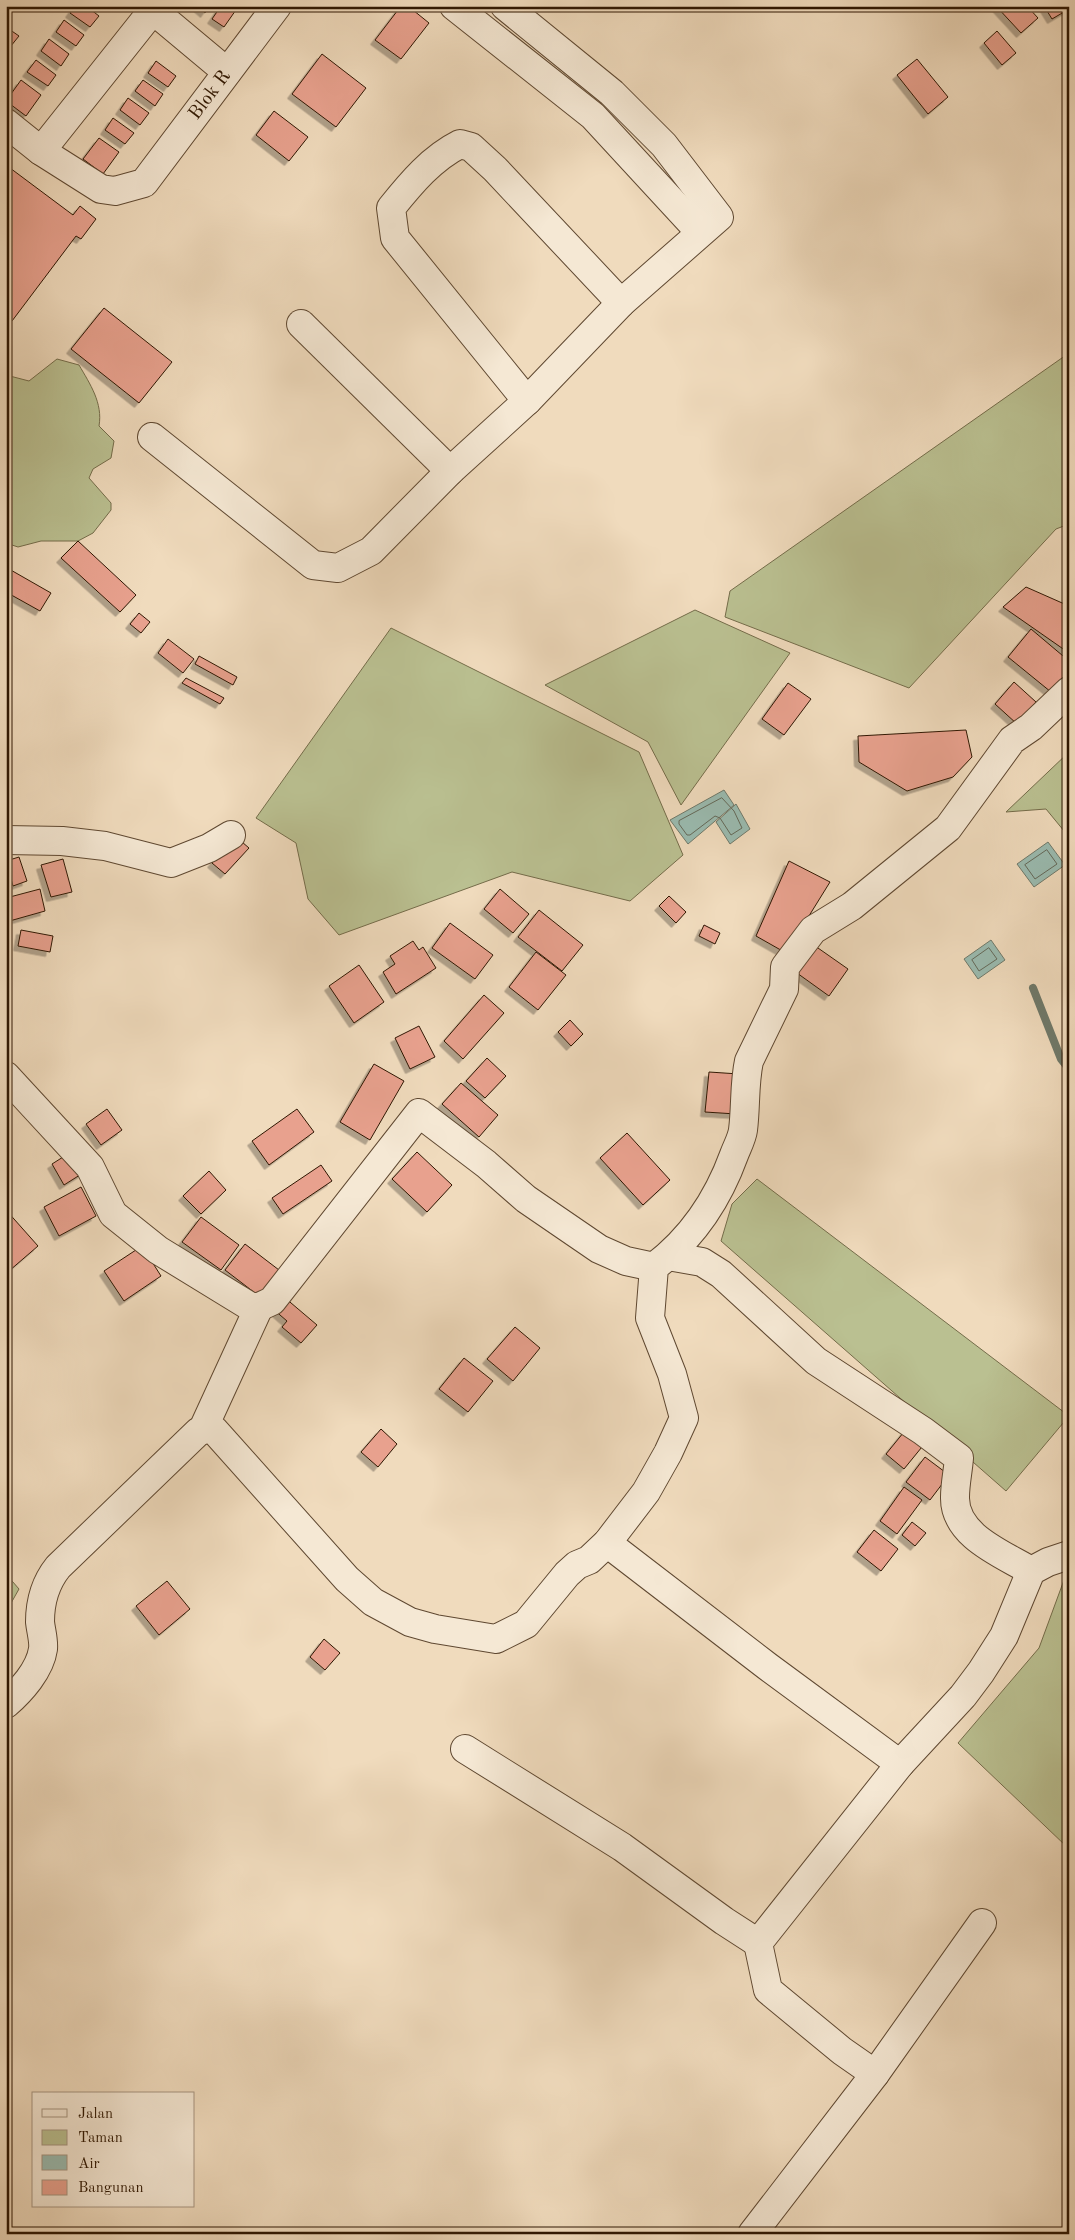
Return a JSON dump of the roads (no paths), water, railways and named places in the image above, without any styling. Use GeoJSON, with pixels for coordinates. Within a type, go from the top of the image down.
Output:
{"type":"FeatureCollection","features":[{"type":"Feature","properties":{"kind":"street","name":"Blok R"},"geometry":{"type":"LineString","coordinates":[[41,151],[101,189],[115,191],[144,183],[276,6]]}},
{"type":"Feature","properties":{"kind":"street"},"geometry":{"type":"LineString","coordinates":[[454,6],[593,116],[700,232]]}},
{"type":"Feature","properties":{"kind":"street"},"geometry":{"type":"LineString","coordinates":[[152,437],[313,565],[324,568],[338,568],[370,551],[450,471],[527,401],[621,303],[719,217],[664,145],[612,93],[505,6]]}},
{"type":"Feature","properties":{"kind":"street"},"geometry":{"type":"LineString","coordinates":[[6,123],[41,151],[150,8],[228,72]]}},
{"type":"Feature","properties":{"kind":"street"},"geometry":{"type":"LineString","coordinates":[[512,52],[533,27]]}},
{"type":"Feature","properties":{"kind":"street"},"geometry":{"type":"LineString","coordinates":[[527,401],[396,238],[391,208],[407,188],[435,160],[452,148],[460,144],[471,147],[495,169],[621,303]]}},
{"type":"Feature","properties":{"kind":"street"},"geometry":{"type":"LineString","coordinates":[[301,324],[450,471]]}},
{"type":"Feature","properties":{"kind":"street"},"geometry":{"type":"LineString","coordinates":[[204,1429],[214,1430],[347,1579],[373,1602],[410,1622],[480,1638],[504,1636],[526,1624],[567,1574],[577,1565],[589,1560],[607,1544],[646,1492],[668,1453],[684,1418],[672,1374],[650,1318],[661,1262],[694,1228],[724,1182],[743,1131],[749,1061],[784,989],[786,967],[813,930],[852,906],[948,828],[1012,740],[1031,726],[1069,691]]}},
{"type":"Feature","properties":{"kind":"street"},"geometry":{"type":"LineString","coordinates":[[6,840],[62,841],[105,846],[171,863],[209,848],[231,835]]}},
{"type":"Feature","properties":{"kind":"street"},"geometry":{"type":"LineString","coordinates":[[6,1076],[90,1168],[113,1214],[158,1250],[252,1307],[259,1307],[272,1301],[419,1113],[486,1164],[526,1199],[599,1249],[626,1261],[702,1262],[721,1274],[816,1361],[923,1431],[959,1458],[954,1498],[960,1519],[971,1534],[1031,1571]]}},
{"type":"Feature","properties":{"kind":"street"},"geometry":{"type":"LineString","coordinates":[[6,1704],[18,1694],[35,1670],[42,1650],[40,1619],[48,1580],[58,1567],[204,1429],[259,1307]]}},
{"type":"Feature","properties":{"kind":"street"},"geometry":{"type":"LineString","coordinates":[[607,1544],[900,1764]]}},
{"type":"Feature","properties":{"kind":"street"},"geometry":{"type":"LineString","coordinates":[[758,1943],[900,1764],[963,1696],[992,1658],[1004,1636],[1031,1571],[1048,1562],[1069,1555]]}},
{"type":"Feature","properties":{"kind":"street"},"geometry":{"type":"LineString","coordinates":[[465,1749],[622,1847],[724,1921],[758,1943],[768,1990],[842,2051],[875,2074]]}},
{"type":"Feature","properties":{"kind":"street"},"geometry":{"type":"LineString","coordinates":[[752,2234],[875,2074],[982,1923]]}},
{"type":"Feature","properties":{"kind":"water"},"geometry":{"type":"Polygon","coordinates":[[[724,790],[734,805],[688,844],[670,820],[724,790]]]}},
{"type":"Feature","properties":{"kind":"water"},"geometry":{"type":"Polygon","coordinates":[[[736,804],[750,829],[730,844],[716,822],[736,804]]]}},
{"type":"Feature","properties":{"kind":"water"},"geometry":{"type":"Polygon","coordinates":[[[1048,842],[1065,865],[1034,887],[1017,864],[1048,842]]]}},
{"type":"Feature","properties":{"kind":"water"},"geometry":{"type":"Polygon","coordinates":[[[991,940],[1005,960],[978,979],[964,959],[991,940]]]}},
{"type":"Feature","properties":{"kind":"waterway"},"geometry":{"type":"LineString","coordinates":[[1033,988],[1061,1059],[1069,1069]]}}]}
